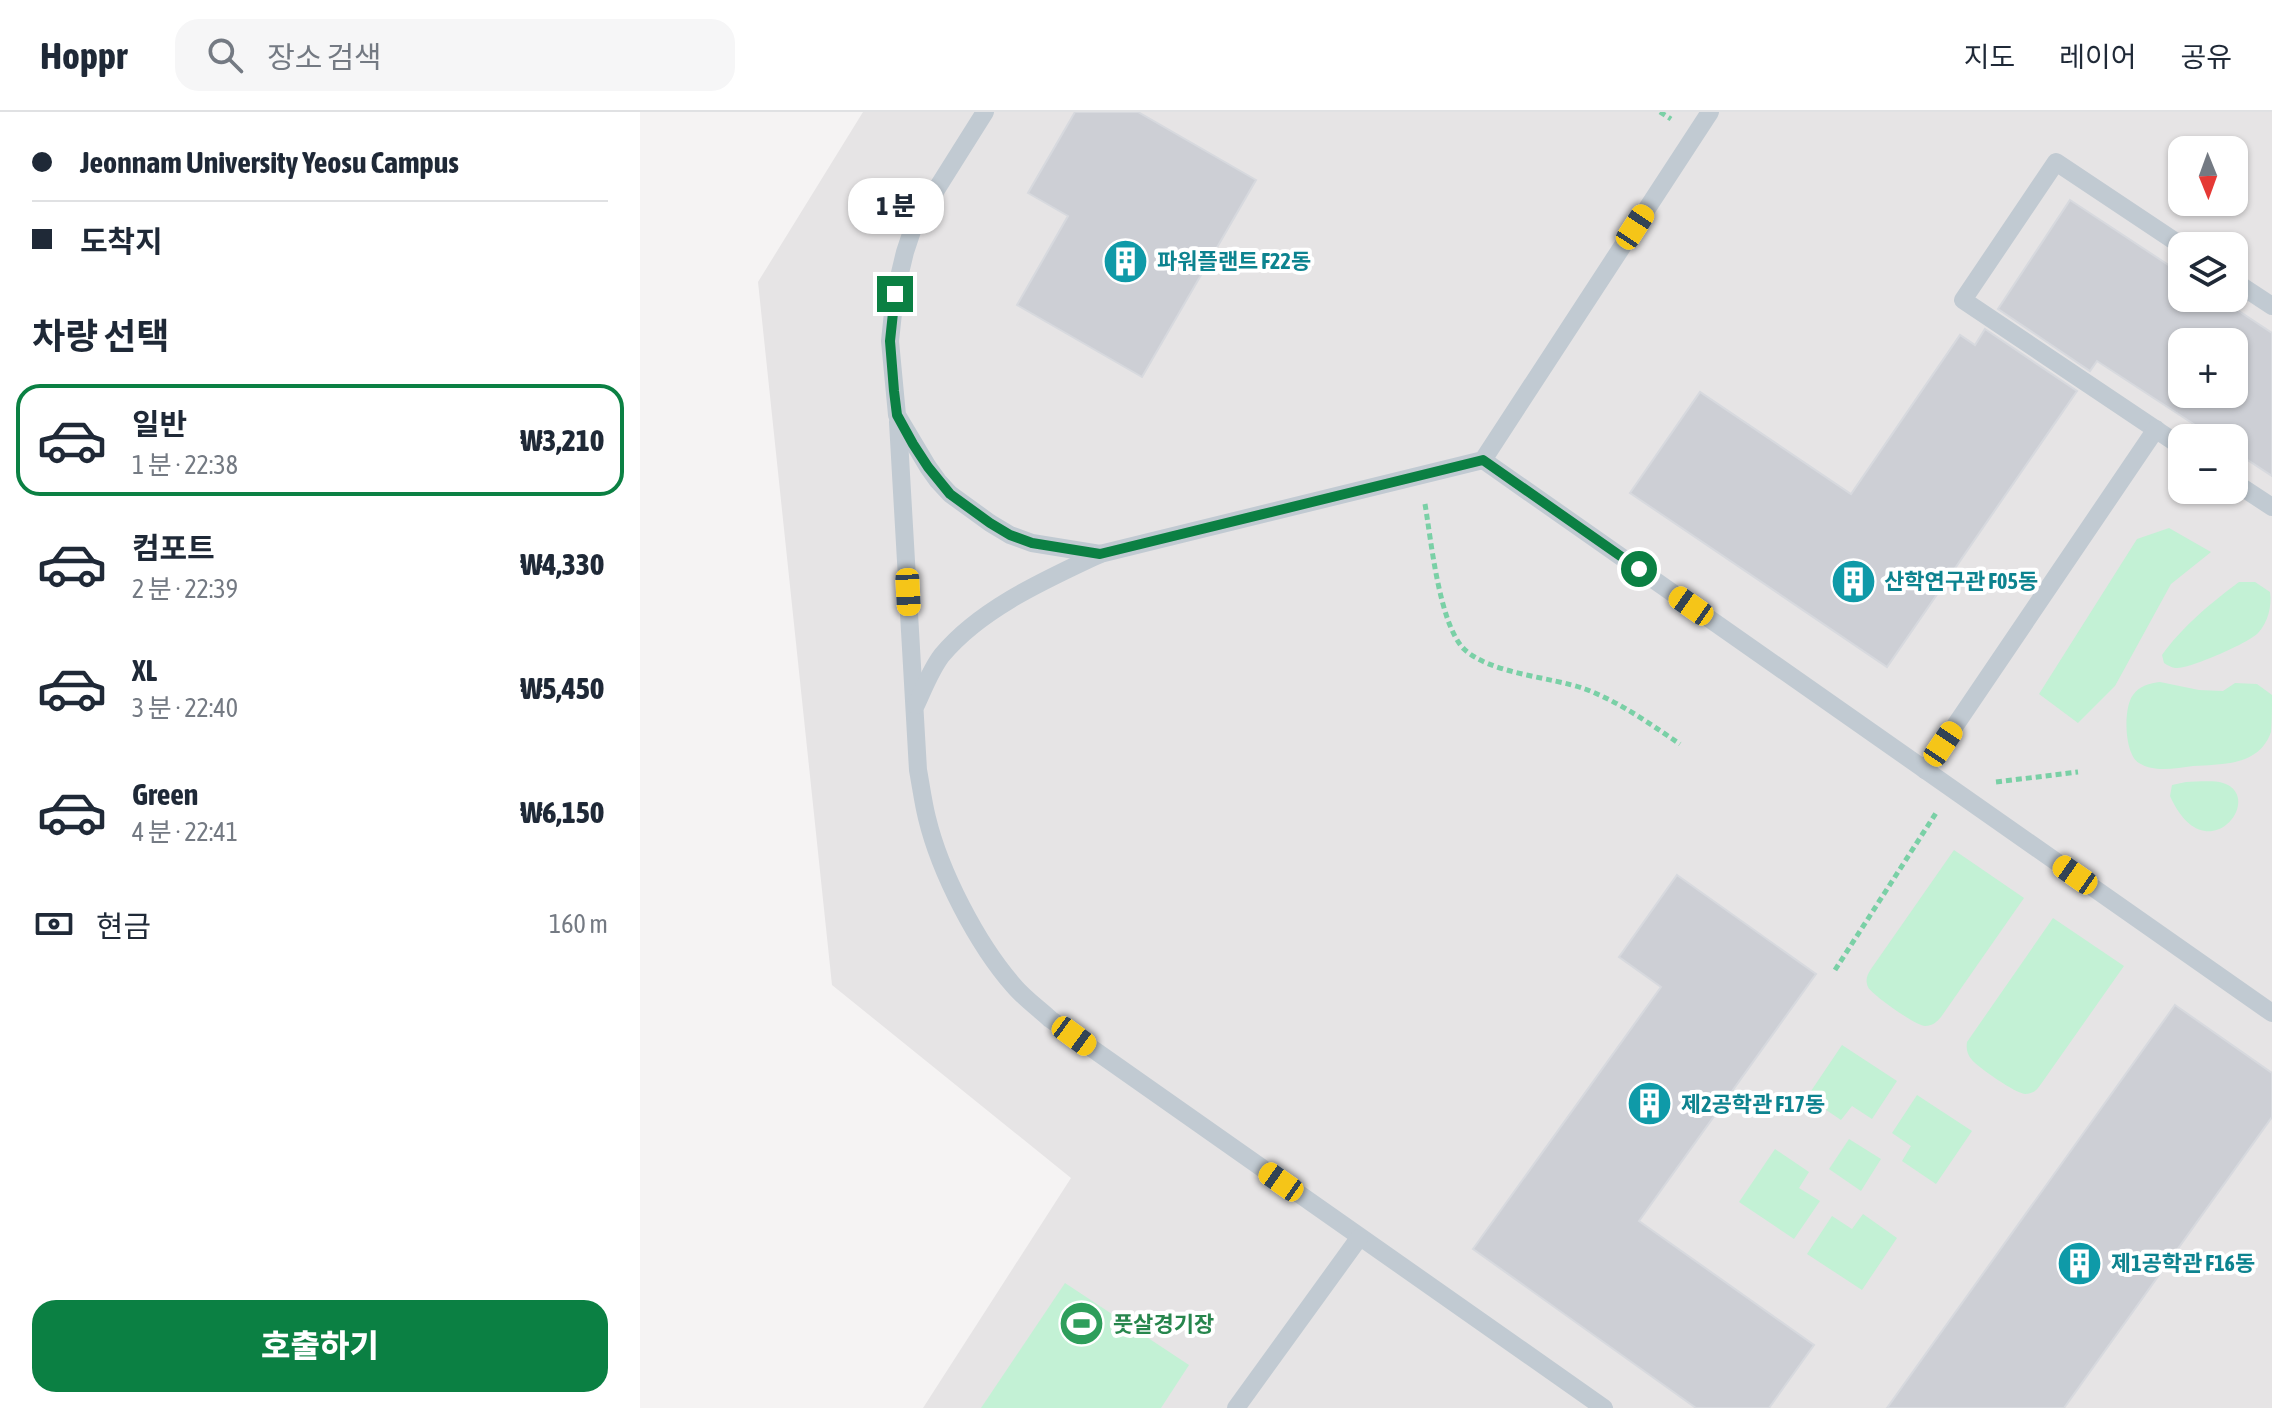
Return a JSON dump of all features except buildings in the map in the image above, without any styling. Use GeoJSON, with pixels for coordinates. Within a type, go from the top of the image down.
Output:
{"type":"FeatureCollection","features":[{"type":"Feature","properties":{"kind":"lane"},"geometry":{"type":"LineString","coordinates":[[985,112],[924,209],[905,252],[895,294],[890,341],[918,770],[935,843],[970,923],[1014,987],[1050,1019],[1604,1408]]}},
{"type":"Feature","properties":{"kind":"lane"},"geometry":{"type":"LineString","coordinates":[[914,709],[941,656],[969,630],[1039,583],[1100,554],[1483,460],[1710,112]]}},
{"type":"Feature","properties":{"kind":"lane"},"geometry":{"type":"LineString","coordinates":[[2168,237],[2056,162],[1963,300],[2168,437]]}},
{"type":"Feature","properties":{"kind":"lane"},"geometry":{"type":"LineString","coordinates":[[2248,290],[2272,306]]}},
{"type":"Feature","properties":{"kind":"lane"},"geometry":{"type":"LineString","coordinates":[[897,415],[938,481],[950,494],[990,523],[1032,543],[1100,554]]}},
{"type":"Feature","properties":{"kind":"lane"},"geometry":{"type":"LineString","coordinates":[[1925,770],[2156,429]]}},
{"type":"Feature","properties":{"kind":"lane"},"geometry":{"type":"LineString","coordinates":[[1483,460],[2272,1013]]}},
{"type":"Feature","properties":{"kind":"lane"},"geometry":{"type":"LineString","coordinates":[[2248,491],[2272,507]]}},
{"type":"Feature","properties":{"kind":"lane"},"geometry":{"type":"LineString","coordinates":[[1236,1408],[1359,1238]]}},
{"type":"Feature","properties":{"kind":"path"},"geometry":{"type":"LineString","coordinates":[[1420,475],[1440,593],[1455,635],[1464,649],[1502,668],[1584,688],[1620,705],[1680,744]]}},
{"type":"Feature","properties":{"kind":"path"},"geometry":{"type":"LineString","coordinates":[[2010,781],[2078,772]]}},
{"type":"Feature","properties":{"kind":"path"},"geometry":{"type":"LineString","coordinates":[[1835,970],[1952,788]]}},
{"type":"Feature","properties":{"kind":"shaded area"},"geometry":{"type":"Polygon","coordinates":[[[863,112],[2272,112],[2272,1408],[923,1408],[1071,1178],[832,985],[758,282],[863,112]]]}},
{"type":"Feature","properties":{"kind":"green space"},"geometry":{"type":"Polygon","coordinates":[[[2169,528],[2211,552],[2171,584],[2115,686],[2078,723],[2039,694],[2137,539],[2169,528]]]}},
{"type":"Feature","properties":{"kind":"green space"},"geometry":{"type":"Polygon","coordinates":[[[2239,582],[2255,582],[2270,592],[2268,614],[2258,633],[2231,649],[2192,665],[2175,668],[2164,663],[2162,655],[2178,635],[2239,582]]]}},
{"type":"Feature","properties":{"kind":"green space"},"geometry":{"type":"Polygon","coordinates":[[[2160,682],[2199,690],[2223,691],[2235,683],[2257,684],[2272,695],[2271,732],[2258,751],[2239,761],[2166,769],[2145,766],[2134,758],[2130,750],[2128,710],[2135,692],[2160,682]]]}},
{"type":"Feature","properties":{"kind":"green space"},"geometry":{"type":"Polygon","coordinates":[[[2219,782],[2235,791],[2238,802],[2235,814],[2226,825],[2214,831],[2200,830],[2184,819],[2170,796],[2172,785],[2219,782]]]}},
{"type":"Feature","properties":{"kind":"green space"},"geometry":{"type":"Polygon","coordinates":[[[1954,850],[2024,898],[1941,1017],[1925,1026],[1904,1016],[1877,996],[1868,987],[1867,978],[1954,850]]]}},
{"type":"Feature","properties":{"kind":"green space"},"geometry":{"type":"Polygon","coordinates":[[[2053,918],[2124,966],[2039,1086],[2025,1094],[1976,1064],[1968,1054],[1967,1042],[2053,918]]]}},
{"type":"Feature","properties":{"kind":"green space"},"geometry":{"type":"Polygon","coordinates":[[[1842,1045],[1897,1081],[1872,1119],[1852,1106],[1841,1120],[1807,1097],[1842,1045]]]}},
{"type":"Feature","properties":{"kind":"green space"},"geometry":{"type":"Polygon","coordinates":[[[1917,1095],[1972,1131],[1936,1184],[1902,1161],[1911,1146],[1892,1133],[1917,1095]]]}},
{"type":"Feature","properties":{"kind":"green space"},"geometry":{"type":"Polygon","coordinates":[[[1849,1139],[1881,1159],[1861,1191],[1829,1169],[1849,1139]]]}},
{"type":"Feature","properties":{"kind":"green space"},"geometry":{"type":"Polygon","coordinates":[[[1775,1149],[1809,1172],[1799,1188],[1820,1201],[1794,1239],[1739,1202],[1775,1149]]]}},
{"type":"Feature","properties":{"kind":"green space"},"geometry":{"type":"Polygon","coordinates":[[[1863,1214],[1897,1238],[1862,1290],[1807,1254],[1832,1216],[1852,1229],[1863,1214]]]}},
{"type":"Feature","properties":{"kind":"green space","name":"풋살경기장"},"geometry":{"type":"Polygon","coordinates":[[[1065,1283],[1189,1365],[1161,1408],[981,1408],[1065,1283]]]}},
{"type":"Feature","properties":{"kind":"place","name":"파워플랜트 F22동"},"geometry":{"type":"Point","coordinates":[1126,261]}},
{"type":"Feature","properties":{"kind":"place","name":"산학연구관 F05동"},"geometry":{"type":"Point","coordinates":[1853,581]}},
{"type":"Feature","properties":{"kind":"place","name":"제2공학관 F17동"},"geometry":{"type":"Point","coordinates":[1650,1104]}},
{"type":"Feature","properties":{"kind":"place","name":"제1공학관 F16동"},"geometry":{"type":"Point","coordinates":[2080,1263]}},
{"type":"Feature","properties":{"kind":"place","name":"풋살경기장"},"geometry":{"type":"Point","coordinates":[1082,1324]}},
{"type":"Feature","properties":{"kind":"route"},"geometry":{"type":"LineString","coordinates":[[895,294],[890,341],[897,415],[928,467],[950,494],[1010,535],[1032,543],[1100,554],[1483,460],[1639,569]]}}]}
